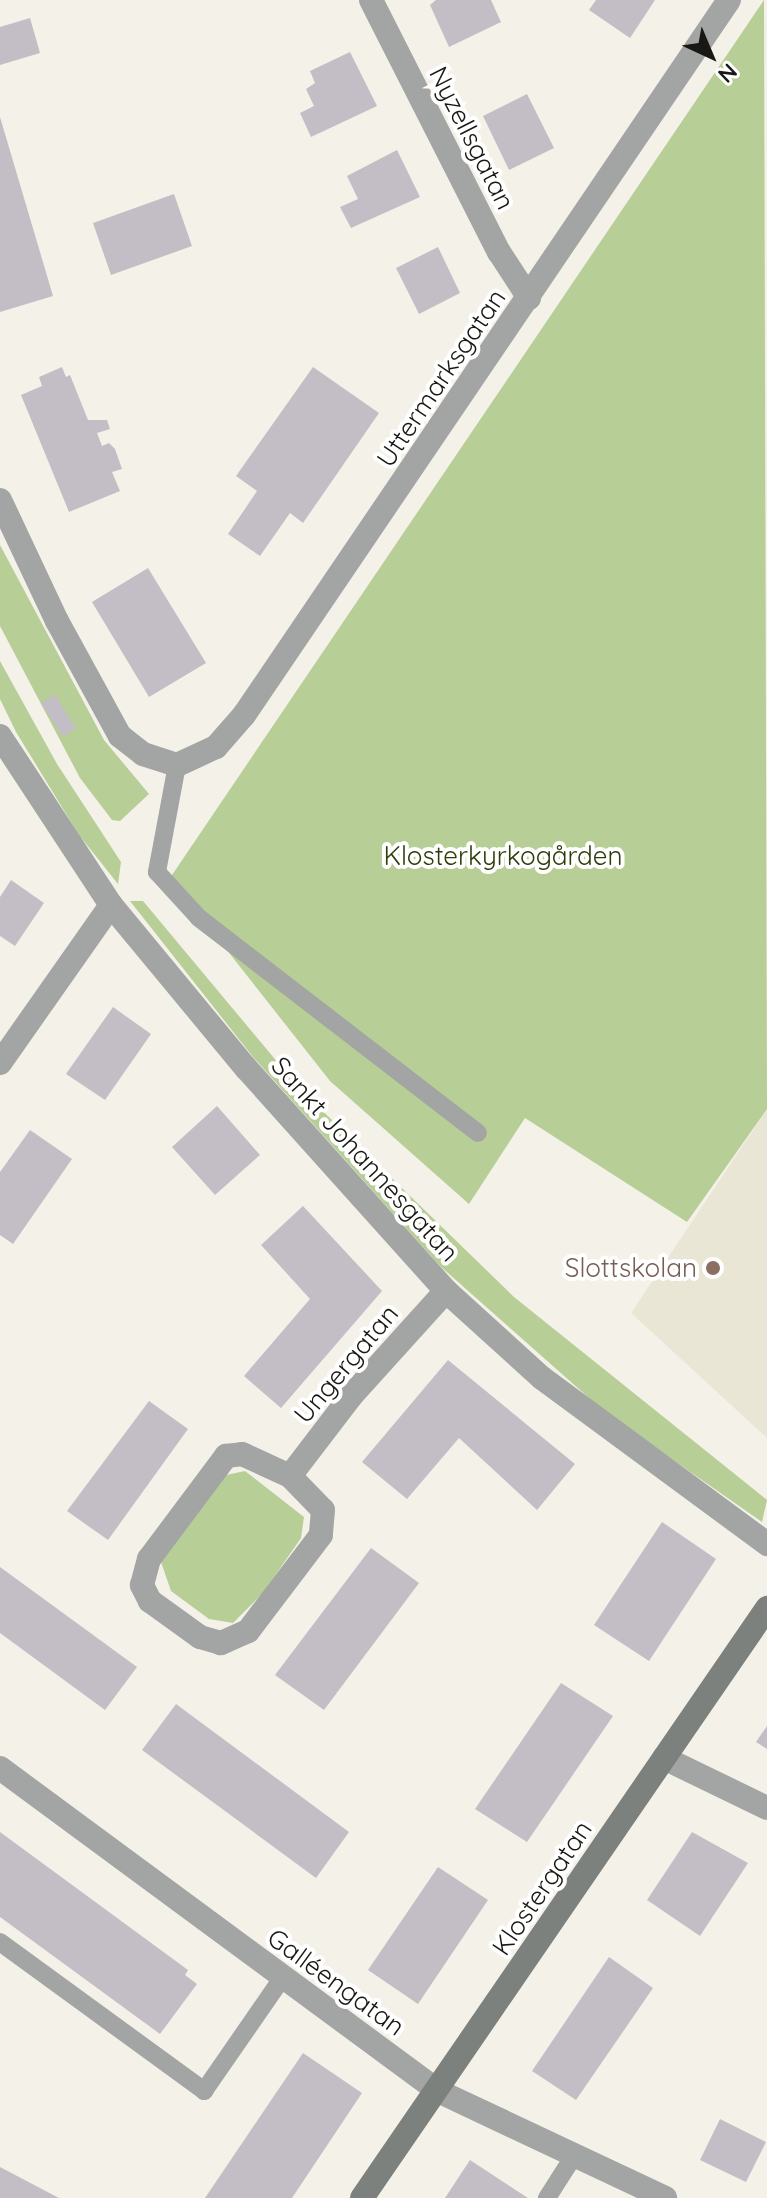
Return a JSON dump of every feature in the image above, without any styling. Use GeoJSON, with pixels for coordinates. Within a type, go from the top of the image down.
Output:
{"type":"FeatureCollection","features":[{"type":"Feature","properties":{"kind":"street","name":"Nyzellsgatan"},"geometry":{"type":"LineString","coordinates":[[371,0],[499,252],[529,298]]}},
{"type":"Feature","properties":{"kind":"street","name":"Uttermarksgatan"},"geometry":{"type":"LineString","coordinates":[[177,765],[216,747],[244,715],[729,0]]}},
{"type":"Feature","properties":{"kind":"street"},"geometry":{"type":"LineString","coordinates":[[0,500],[57,621],[120,736],[143,754],[177,765]]}},
{"type":"Feature","properties":{"kind":"street","name":"Sankt Johannesgatan"},"geometry":{"type":"LineString","coordinates":[[0,736],[111,905],[246,1068],[446,1291],[542,1378],[767,1544]]}},
{"type":"Feature","properties":{"kind":"street"},"geometry":{"type":"LineString","coordinates":[[0,1063],[111,905]]}},
{"type":"Feature","properties":{"kind":"street","name":"Ungergatan"},"geometry":{"type":"LineString","coordinates":[[290,1476],[352,1395],[446,1291]]}},
{"type":"Feature","properties":{"kind":"street"},"geometry":{"type":"LineString","coordinates":[[242,1454],[290,1476],[323,1510],[321,1535],[248,1631],[221,1643],[200,1637],[150,1601],[142,1585],[149,1559],[226,1456],[242,1454]]}},
{"type":"Feature","properties":{"kind":"street","name":"Klostergatan"},"geometry":{"type":"LineString","coordinates":[[362,2198],[767,1608]]}},
{"type":"Feature","properties":{"kind":"street"},"geometry":{"type":"LineString","coordinates":[[664,1758],[767,1808]]}},
{"type":"Feature","properties":{"kind":"street","name":"Galléengatan"},"geometry":{"type":"LineString","coordinates":[[0,1768],[438,2091],[665,2198]]}},
{"type":"Feature","properties":{"kind":"lane"},"geometry":{"type":"LineString","coordinates":[[177,765],[157,872],[199,918],[478,1133]]}},
{"type":"Feature","properties":{"kind":"lane"},"geometry":{"type":"LineString","coordinates":[[0,1942],[204,2091],[283,1977]]}},
{"type":"Feature","properties":{"kind":"lane"},"geometry":{"type":"LineString","coordinates":[[547,2198],[575,2154]]}},
{"type":"Feature","properties":{"kind":"shaded area","name":"Slottskolan"},"geometry":{"type":"Polygon","coordinates":[[[767,1109],[767,1438],[631,1313],[767,1109]]]}},
{"type":"Feature","properties":{"kind":"green space","name":"Klosterkyrkogården"},"geometry":{"type":"Polygon","coordinates":[[[764,0],[767,1109],[687,1222],[525,1118],[469,1204],[330,1081],[170,878],[764,0]]]}},
{"type":"Feature","properties":{"kind":"green space"},"geometry":{"type":"Polygon","coordinates":[[[0,545],[104,740],[149,794],[120,821],[112,820],[80,778],[0,626],[0,545]]]}},
{"type":"Feature","properties":{"kind":"green space"},"geometry":{"type":"Polygon","coordinates":[[[0,661],[57,764],[121,862],[118,884],[79,835],[16,732],[0,699],[0,661]]]}},
{"type":"Feature","properties":{"kind":"green space"},"geometry":{"type":"Polygon","coordinates":[[[130,901],[143,901],[299,1088],[514,1297],[767,1500],[762,1522],[606,1413],[440,1266],[253,1057],[130,901]]]}},
{"type":"Feature","properties":{"kind":"green space"},"geometry":{"type":"Polygon","coordinates":[[[245,1471],[304,1517],[301,1538],[263,1593],[233,1623],[209,1619],[171,1591],[161,1562],[226,1475],[245,1471]]]}},
{"type":"Feature","properties":{"kind":"building"},"geometry":{"type":"Polygon","coordinates":[[[436,0],[491,0],[501,22],[449,47],[430,5],[436,0]]]}},
{"type":"Feature","properties":{"kind":"building"},"geometry":{"type":"Polygon","coordinates":[[[596,0],[655,0],[630,38],[589,10],[596,0]]]}},
{"type":"Feature","properties":{"kind":"building"},"geometry":{"type":"Polygon","coordinates":[[[30,18],[40,53],[0,65],[0,27],[30,18]]]}},
{"type":"Feature","properties":{"kind":"building"},"geometry":{"type":"Polygon","coordinates":[[[350,52],[377,106],[311,137],[300,113],[314,106],[306,89],[315,83],[310,71],[350,52]]]}},
{"type":"Feature","properties":{"kind":"building"},"geometry":{"type":"Polygon","coordinates":[[[527,94],[554,148],[509,170],[483,116],[527,94]]]}},
{"type":"Feature","properties":{"kind":"building"},"geometry":{"type":"Polygon","coordinates":[[[0,117],[53,296],[0,312],[0,117]]]}},
{"type":"Feature","properties":{"kind":"building"},"geometry":{"type":"Polygon","coordinates":[[[397,150],[420,197],[351,228],[340,207],[358,199],[347,176],[397,150]]]}},
{"type":"Feature","properties":{"kind":"building"},"geometry":{"type":"Polygon","coordinates":[[[174,194],[192,246],[111,275],[93,223],[174,194]]]}},
{"type":"Feature","properties":{"kind":"building"},"geometry":{"type":"Polygon","coordinates":[[[438,247],[460,293],[419,314],[396,268],[438,247]]]}},
{"type":"Feature","properties":{"kind":"building"},"geometry":{"type":"Polygon","coordinates":[[[62,367],[66,377],[70,375],[88,420],[107,420],[110,429],[97,433],[102,446],[109,443],[115,449],[122,469],[112,472],[120,491],[69,512],[21,395],[42,386],[39,377],[62,367]]]}},
{"type":"Feature","properties":{"kind":"building"},"geometry":{"type":"Polygon","coordinates":[[[313,367],[379,413],[303,523],[290,513],[260,556],[228,534],[257,491],[236,476],[313,367]]]}},
{"type":"Feature","properties":{"kind":"building"},"geometry":{"type":"Polygon","coordinates":[[[148,568],[206,663],[149,697],[92,602],[148,568]]]}},
{"type":"Feature","properties":{"kind":"building"},"geometry":{"type":"Polygon","coordinates":[[[55,695],[76,728],[63,737],[41,703],[55,695]]]}},
{"type":"Feature","properties":{"kind":"building"},"geometry":{"type":"Polygon","coordinates":[[[11,880],[44,903],[15,946],[0,936],[0,897],[11,880]]]}},
{"type":"Feature","properties":{"kind":"building"},"geometry":{"type":"Polygon","coordinates":[[[113,1007],[151,1034],[105,1100],[66,1074],[113,1007]]]}},
{"type":"Feature","properties":{"kind":"building"},"geometry":{"type":"Polygon","coordinates":[[[217,1106],[260,1155],[215,1195],[172,1147],[217,1106]]]}},
{"type":"Feature","properties":{"kind":"building"},"geometry":{"type":"Polygon","coordinates":[[[30,1130],[72,1159],[13,1244],[0,1235],[0,1172],[30,1130]]]}},
{"type":"Feature","properties":{"kind":"building"},"geometry":{"type":"Polygon","coordinates":[[[303,1206],[382,1291],[281,1408],[244,1376],[310,1299],[261,1245],[303,1206]]]}},
{"type":"Feature","properties":{"kind":"building"},"geometry":{"type":"Polygon","coordinates":[[[448,1360],[575,1464],[537,1510],[459,1438],[407,1499],[362,1462],[448,1360]]]}},
{"type":"Feature","properties":{"kind":"building"},"geometry":{"type":"Polygon","coordinates":[[[149,1401],[188,1429],[108,1540],[67,1511],[149,1401]]]}},
{"type":"Feature","properties":{"kind":"building"},"geometry":{"type":"Polygon","coordinates":[[[662,1522],[716,1559],[649,1661],[594,1625],[662,1522]]]}},
{"type":"Feature","properties":{"kind":"building"},"geometry":{"type":"Polygon","coordinates":[[[371,1548],[419,1583],[324,1710],[275,1675],[371,1548]]]}},
{"type":"Feature","properties":{"kind":"building"},"geometry":{"type":"Polygon","coordinates":[[[0,1567],[137,1667],[105,1710],[0,1633],[0,1567]]]}},
{"type":"Feature","properties":{"kind":"building"},"geometry":{"type":"Polygon","coordinates":[[[561,1683],[613,1716],[527,1842],[475,1809],[561,1683]]]}},
{"type":"Feature","properties":{"kind":"building"},"geometry":{"type":"Polygon","coordinates":[[[176,1704],[349,1832],[316,1878],[142,1750],[176,1704]]]}},
{"type":"Feature","properties":{"kind":"building"},"geometry":{"type":"Polygon","coordinates":[[[767,1726],[767,1749],[756,1742],[767,1726]]]}},
{"type":"Feature","properties":{"kind":"building"},"geometry":{"type":"Polygon","coordinates":[[[0,1832],[188,1970],[185,1975],[197,1984],[160,2034],[0,1917],[0,1832]]]}},
{"type":"Feature","properties":{"kind":"building"},"geometry":{"type":"Polygon","coordinates":[[[692,1832],[748,1863],[700,1936],[647,1900],[692,1832]]]}},
{"type":"Feature","properties":{"kind":"building"},"geometry":{"type":"Polygon","coordinates":[[[438,1867],[488,1900],[418,2004],[368,1970],[438,1867]]]}},
{"type":"Feature","properties":{"kind":"building"},"geometry":{"type":"Polygon","coordinates":[[[609,1957],[653,1988],[576,2100],[532,2071],[609,1957]]]}},
{"type":"Feature","properties":{"kind":"building"},"geometry":{"type":"Polygon","coordinates":[[[303,2053],[362,2093],[292,2198],[205,2198],[303,2053]]]}},
{"type":"Feature","properties":{"kind":"building"},"geometry":{"type":"Polygon","coordinates":[[[720,2119],[766,2142],[746,2182],[700,2160],[720,2119]]]}},
{"type":"Feature","properties":{"kind":"building"},"geometry":{"type":"Polygon","coordinates":[[[470,2160],[528,2198],[445,2198],[470,2160]]]}},
{"type":"Feature","properties":{"kind":"building"},"geometry":{"type":"Polygon","coordinates":[[[0,2167],[59,2198],[0,2198],[0,2167]]]}},
{"type":"Feature","properties":{"kind":"place","name":"Slottskolan"},"geometry":{"type":"Point","coordinates":[713,1268]}}]}
